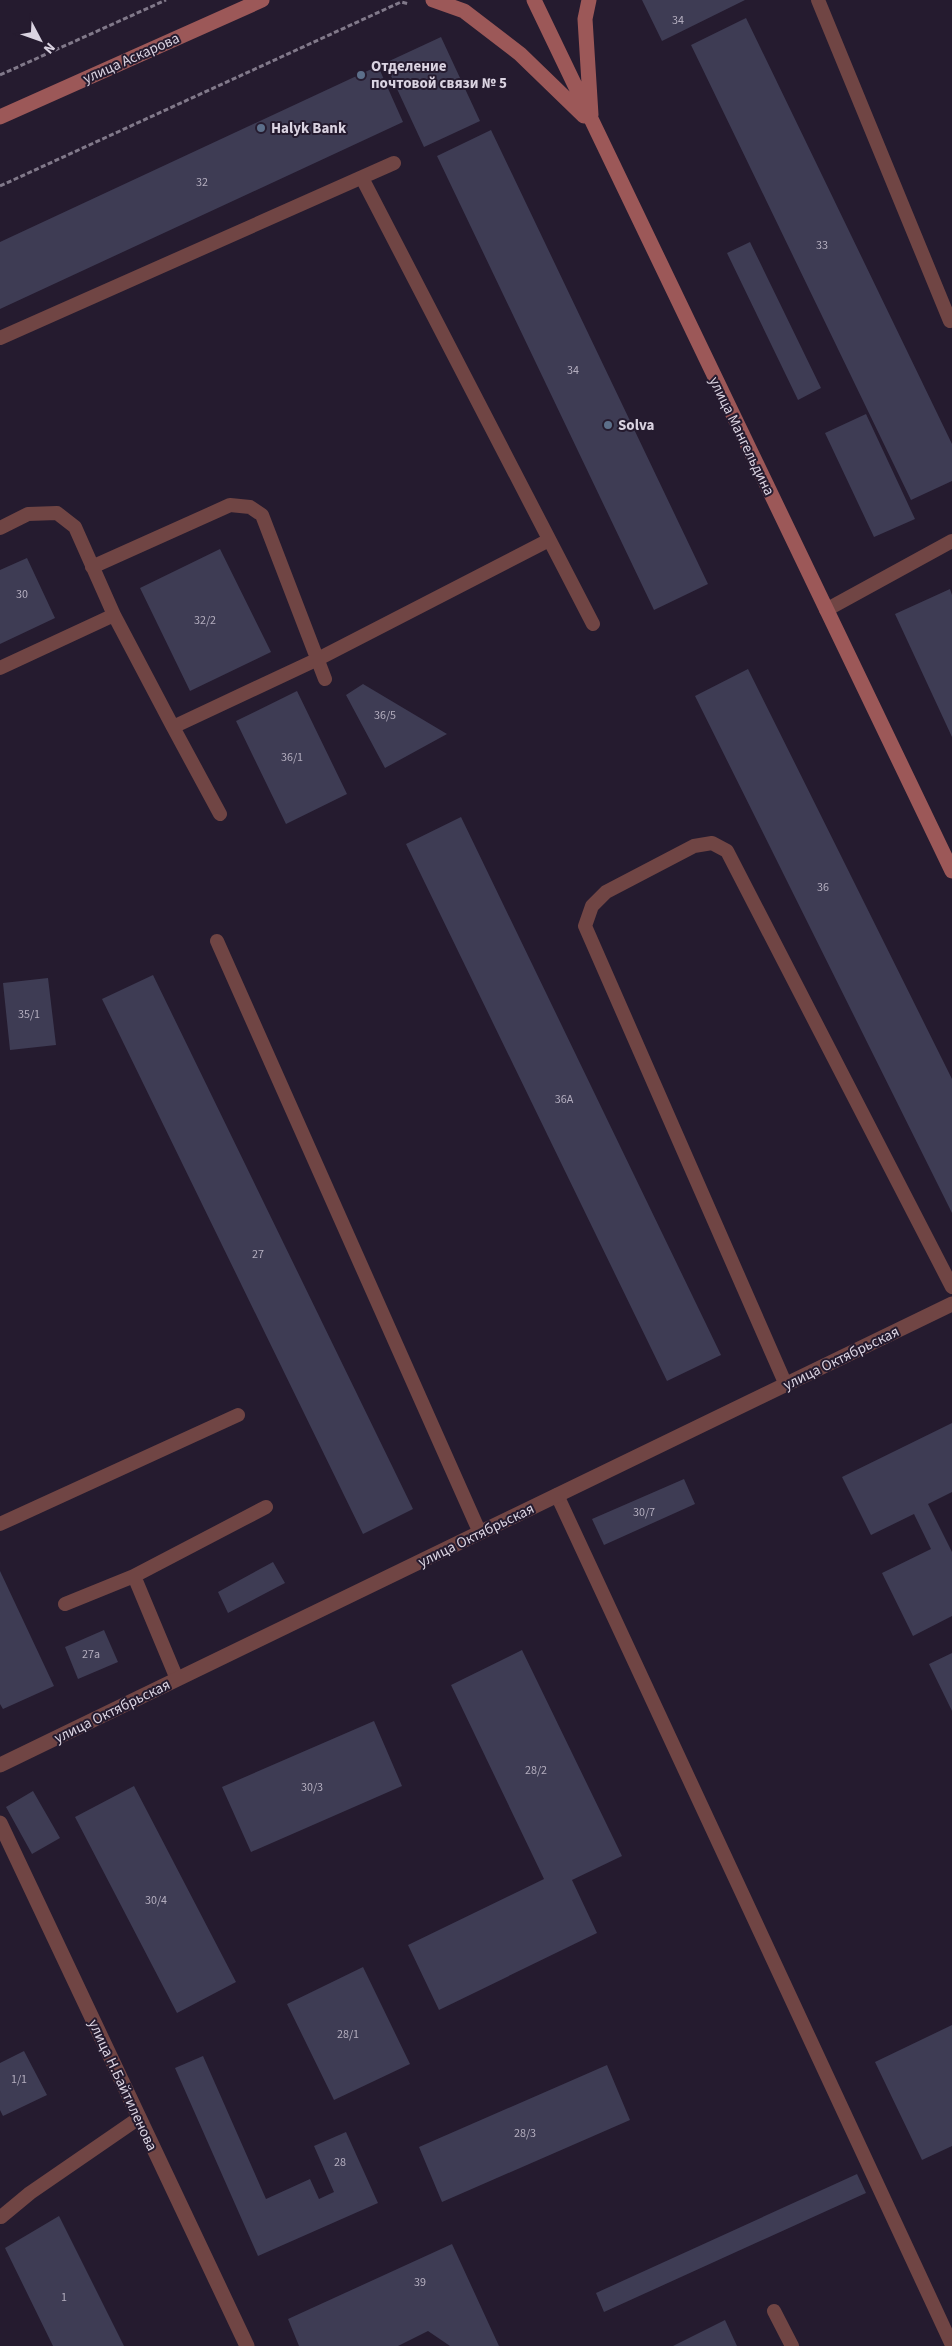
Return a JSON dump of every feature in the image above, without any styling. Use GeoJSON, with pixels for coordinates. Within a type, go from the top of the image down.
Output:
{"type":"FeatureCollection","features":[{"type":"Feature","properties":{"kind":"street","name":"улица Аскарова"},"geometry":{"type":"LineString","coordinates":[[0,117],[262,0]]}},
{"type":"Feature","properties":{"kind":"street"},"geometry":{"type":"LineString","coordinates":[[433,0],[464,11],[520,54],[592,124]]}},
{"type":"Feature","properties":{"kind":"street","name":"улица Мангельдина"},"geometry":{"type":"LineString","coordinates":[[534,0],[952,871]]}},
{"type":"Feature","properties":{"kind":"street"},"geometry":{"type":"LineString","coordinates":[[589,0],[585,19],[592,124]]}},
{"type":"Feature","properties":{"kind":"street","name":"улица Октябрьская"},"geometry":{"type":"LineString","coordinates":[[0,1765],[952,1304]]}},
{"type":"Feature","properties":{"kind":"street","name":"улица Н.Байтиленова"},"geometry":{"type":"LineString","coordinates":[[0,1823],[247,2346]]}},
{"type":"Feature","properties":{"kind":"lane"},"geometry":{"type":"LineString","coordinates":[[818,0],[950,321]]}},
{"type":"Feature","properties":{"kind":"lane"},"geometry":{"type":"LineString","coordinates":[[0,338],[394,163]]}},
{"type":"Feature","properties":{"kind":"lane"},"geometry":{"type":"LineString","coordinates":[[362,178],[593,624]]}},
{"type":"Feature","properties":{"kind":"lane"},"geometry":{"type":"LineString","coordinates":[[92,567],[230,505],[250,507],[262,515],[325,679]]}},
{"type":"Feature","properties":{"kind":"lane"},"geometry":{"type":"LineString","coordinates":[[0,528],[28,514],[57,513],[75,527],[114,615],[220,814]]}},
{"type":"Feature","properties":{"kind":"lane"},"geometry":{"type":"LineString","coordinates":[[173,727],[318,659],[549,540]]}},
{"type":"Feature","properties":{"kind":"lane"},"geometry":{"type":"LineString","coordinates":[[826,610],[952,541]]}},
{"type":"Feature","properties":{"kind":"lane"},"geometry":{"type":"LineString","coordinates":[[0,668],[114,615]]}},
{"type":"Feature","properties":{"kind":"lane"},"geometry":{"type":"LineString","coordinates":[[786,1385],[585,926],[592,906],[606,892],[694,846],[712,843],[727,850],[952,1288]]}},
{"type":"Feature","properties":{"kind":"lane"},"geometry":{"type":"LineString","coordinates":[[217,941],[480,1533]]}},
{"type":"Feature","properties":{"kind":"lane"},"geometry":{"type":"LineString","coordinates":[[0,1524],[238,1415]]}},
{"type":"Feature","properties":{"kind":"lane"},"geometry":{"type":"LineString","coordinates":[[557,1495],[951,2338]]}},
{"type":"Feature","properties":{"kind":"lane"},"geometry":{"type":"LineString","coordinates":[[65,1604],[134,1576],[266,1507]]}},
{"type":"Feature","properties":{"kind":"lane"},"geometry":{"type":"LineString","coordinates":[[134,1576],[177,1679]]}},
{"type":"Feature","properties":{"kind":"lane"},"geometry":{"type":"LineString","coordinates":[[1,2217],[38,2187],[139,2118]]}},
{"type":"Feature","properties":{"kind":"lane"},"geometry":{"type":"LineString","coordinates":[[774,2311],[792,2346]]}},
{"type":"Feature","properties":{"kind":"path"},"geometry":{"type":"LineString","coordinates":[[0,75],[166,0]]}},
{"type":"Feature","properties":{"kind":"path"},"geometry":{"type":"LineString","coordinates":[[0,186],[383,10]]}},
{"type":"Feature","properties":{"kind":"building"},"geometry":{"type":"Polygon","coordinates":[[[642,0],[745,0],[662,41],[642,0]]]}},
{"type":"Feature","properties":{"kind":"building"},"geometry":{"type":"Polygon","coordinates":[[[746,18],[952,444],[952,481],[911,500],[691,45],[746,18]]]}},
{"type":"Feature","properties":{"kind":"building"},"geometry":{"type":"Polygon","coordinates":[[[441,37],[480,121],[424,147],[385,63],[441,37]]]}},
{"type":"Feature","properties":{"kind":"building"},"geometry":{"type":"Polygon","coordinates":[[[378,66],[403,122],[0,309],[0,242],[378,66]]]}},
{"type":"Feature","properties":{"kind":"building"},"geometry":{"type":"Polygon","coordinates":[[[491,130],[708,584],[654,610],[437,156],[491,130]]]}},
{"type":"Feature","properties":{"kind":"building"},"geometry":{"type":"Polygon","coordinates":[[[750,242],[821,388],[798,400],[727,253],[750,242]]]}},
{"type":"Feature","properties":{"kind":"building"},"geometry":{"type":"Polygon","coordinates":[[[866,414],[915,519],[874,537],[825,433],[866,414]]]}},
{"type":"Feature","properties":{"kind":"building"},"geometry":{"type":"Polygon","coordinates":[[[220,549],[271,652],[190,691],[140,588],[220,549]]]}},
{"type":"Feature","properties":{"kind":"building"},"geometry":{"type":"Polygon","coordinates":[[[27,558],[55,618],[0,644],[0,570],[27,558]]]}},
{"type":"Feature","properties":{"kind":"building"},"geometry":{"type":"Polygon","coordinates":[[[950,589],[952,595],[952,737],[895,614],[950,589]]]}},
{"type":"Feature","properties":{"kind":"building"},"geometry":{"type":"Polygon","coordinates":[[[748,669],[952,1079],[952,1213],[695,696],[748,669]]]}},
{"type":"Feature","properties":{"kind":"building"},"geometry":{"type":"Polygon","coordinates":[[[363,684],[447,734],[385,768],[346,695],[363,684]]]}},
{"type":"Feature","properties":{"kind":"building"},"geometry":{"type":"Polygon","coordinates":[[[297,691],[347,794],[286,824],[236,721],[297,691]]]}},
{"type":"Feature","properties":{"kind":"building"},"geometry":{"type":"Polygon","coordinates":[[[461,817],[721,1355],[667,1381],[406,844],[461,817]]]}},
{"type":"Feature","properties":{"kind":"building"},"geometry":{"type":"Polygon","coordinates":[[[153,975],[413,1509],[363,1534],[102,999],[153,975]]]}},
{"type":"Feature","properties":{"kind":"building"},"geometry":{"type":"Polygon","coordinates":[[[48,978],[56,1045],[10,1050],[3,983],[48,978]]]}},
{"type":"Feature","properties":{"kind":"building"},"geometry":{"type":"Polygon","coordinates":[[[952,1423],[952,1492],[928,1504],[952,1552],[952,1616],[913,1636],[882,1573],[931,1549],[914,1514],[871,1535],[842,1477],[952,1423]]]}},
{"type":"Feature","properties":{"kind":"building"},"geometry":{"type":"Polygon","coordinates":[[[684,1479],[695,1504],[604,1545],[592,1519],[684,1479]]]}},
{"type":"Feature","properties":{"kind":"building"},"geometry":{"type":"Polygon","coordinates":[[[273,1562],[285,1583],[228,1613],[218,1592],[273,1562]]]}},
{"type":"Feature","properties":{"kind":"building"},"geometry":{"type":"Polygon","coordinates":[[[0,1571],[54,1686],[3,1709],[0,1704],[0,1571]]]}},
{"type":"Feature","properties":{"kind":"building"},"geometry":{"type":"Polygon","coordinates":[[[104,1630],[118,1662],[78,1679],[65,1647],[104,1630]]]}},
{"type":"Feature","properties":{"kind":"building"},"geometry":{"type":"Polygon","coordinates":[[[522,1650],[622,1856],[572,1880],[597,1933],[439,2010],[408,1945],[544,1879],[451,1685],[522,1650]]]}},
{"type":"Feature","properties":{"kind":"building"},"geometry":{"type":"Polygon","coordinates":[[[952,1653],[952,1711],[929,1664],[952,1653]]]}},
{"type":"Feature","properties":{"kind":"building"},"geometry":{"type":"Polygon","coordinates":[[[374,1721],[402,1786],[251,1852],[222,1787],[374,1721]]]}},
{"type":"Feature","properties":{"kind":"building"},"geometry":{"type":"Polygon","coordinates":[[[134,1786],[236,1982],[177,2013],[75,1817],[134,1786]]]}},
{"type":"Feature","properties":{"kind":"building"},"geometry":{"type":"Polygon","coordinates":[[[33,1791],[60,1838],[32,1854],[6,1807],[33,1791]]]}},
{"type":"Feature","properties":{"kind":"building"},"geometry":{"type":"Polygon","coordinates":[[[363,1967],[410,2064],[334,2100],[287,2004],[363,1967]]]}},
{"type":"Feature","properties":{"kind":"building"},"geometry":{"type":"Polygon","coordinates":[[[952,2025],[952,2146],[922,2160],[875,2062],[952,2025]]]}},
{"type":"Feature","properties":{"kind":"building"},"geometry":{"type":"Polygon","coordinates":[[[24,2051],[47,2095],[3,2116],[0,2110],[0,2063],[24,2051]]]}},
{"type":"Feature","properties":{"kind":"building"},"geometry":{"type":"Polygon","coordinates":[[[203,2056],[266,2199],[310,2179],[319,2199],[334,2192],[314,2146],[346,2132],[378,2203],[258,2256],[175,2068],[203,2056]]]}},
{"type":"Feature","properties":{"kind":"building"},"geometry":{"type":"Polygon","coordinates":[[[607,2065],[630,2120],[442,2202],[419,2147],[607,2065]]]}},
{"type":"Feature","properties":{"kind":"building"},"geometry":{"type":"Polygon","coordinates":[[[857,2174],[866,2193],[604,2312],[596,2293],[857,2174]]]}},
{"type":"Feature","properties":{"kind":"building"},"geometry":{"type":"Polygon","coordinates":[[[59,2216],[124,2346],[53,2346],[5,2248],[59,2216]]]}},
{"type":"Feature","properties":{"kind":"building"},"geometry":{"type":"Polygon","coordinates":[[[452,2244],[499,2346],[450,2346],[428,2331],[398,2346],[299,2346],[288,2319],[452,2244]]]}},
{"type":"Feature","properties":{"kind":"building"},"geometry":{"type":"Polygon","coordinates":[[[725,2320],[737,2346],[673,2346],[725,2320]]]}},
{"type":"Feature","properties":{"kind":"place","name":"Отделение почтовой связи № 5"},"geometry":{"type":"Point","coordinates":[361,75]}},
{"type":"Feature","properties":{"kind":"place","name":"Halyk Bank"},"geometry":{"type":"Point","coordinates":[261,128]}},
{"type":"Feature","properties":{"kind":"place","name":"Solva"},"geometry":{"type":"Point","coordinates":[608,425]}}]}
